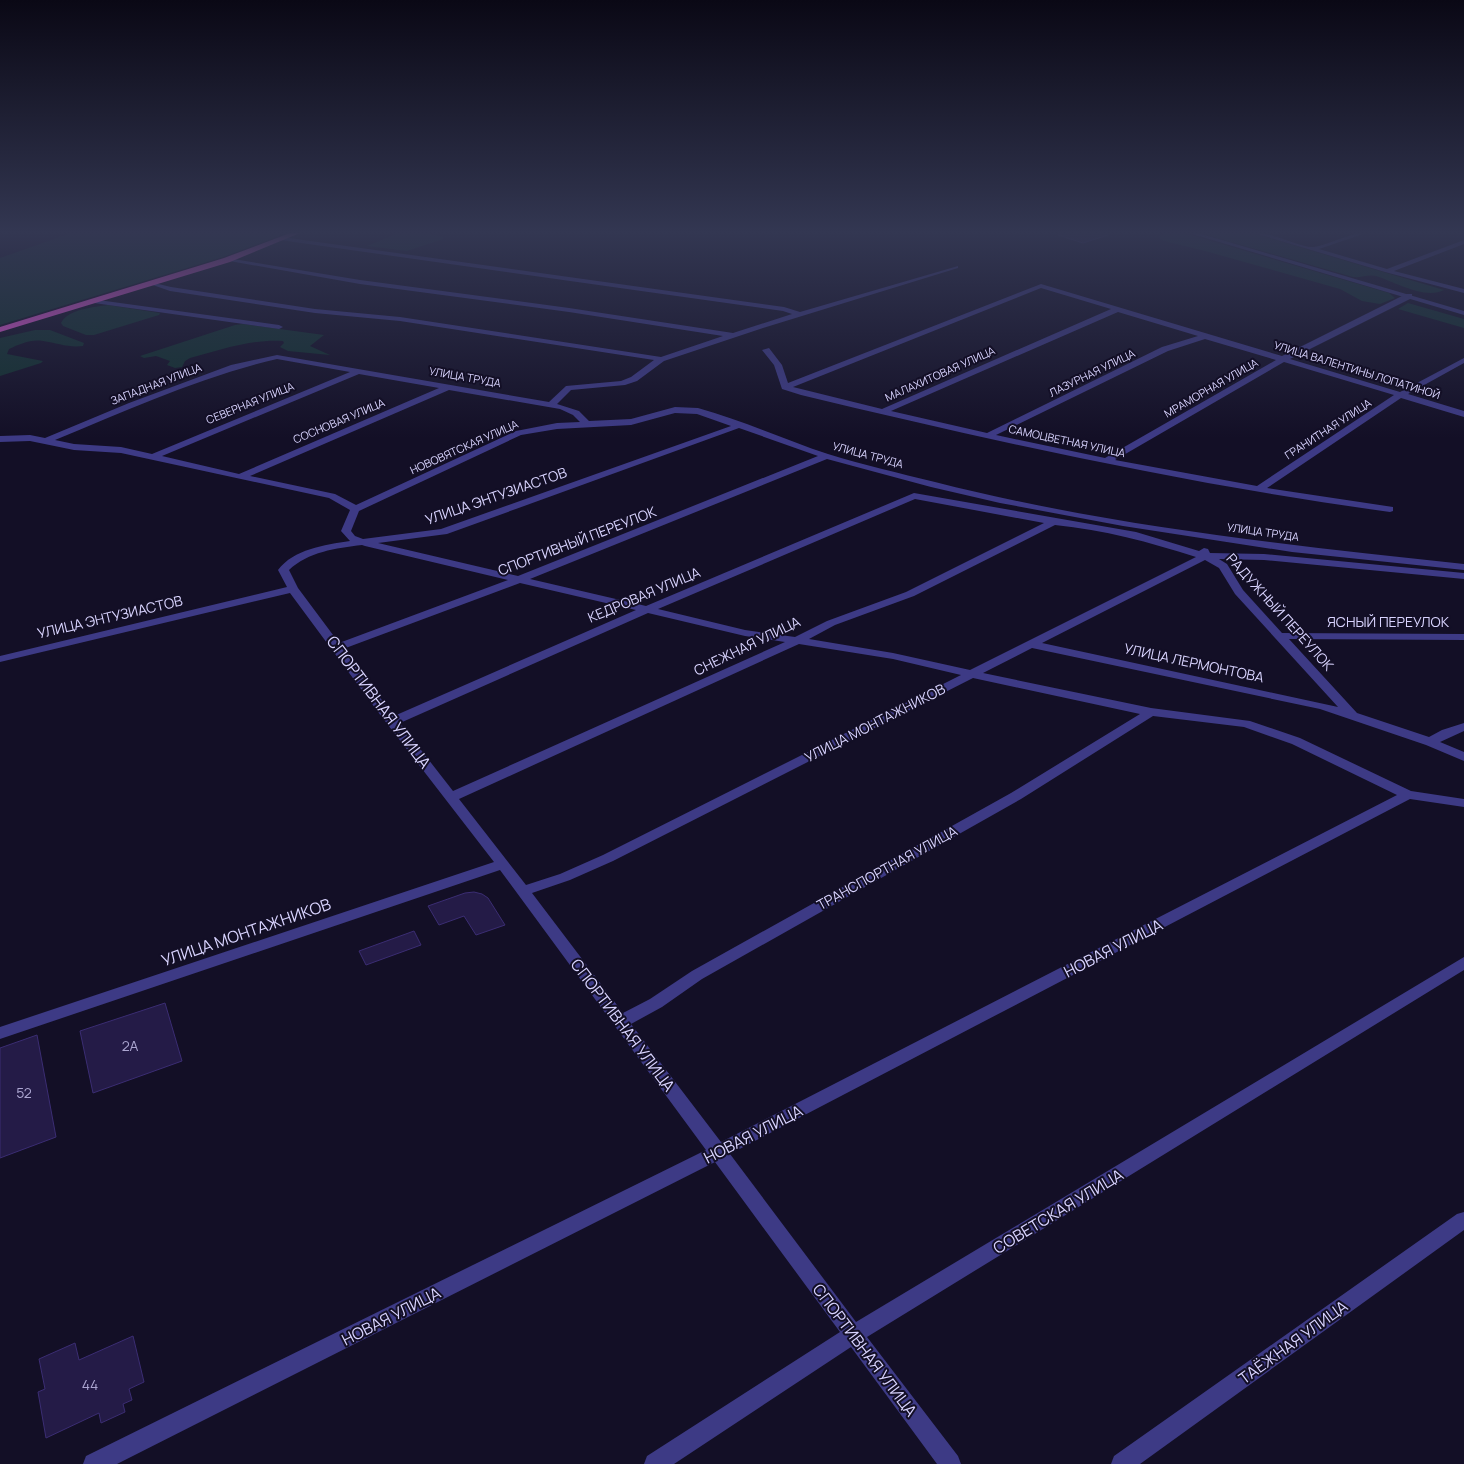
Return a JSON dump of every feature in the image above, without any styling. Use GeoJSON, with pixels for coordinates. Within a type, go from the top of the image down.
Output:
{"type":"FeatureCollection","features":[{"type":"Feature","properties":{"kind":"highway"},"geometry":{"type":"LineString","coordinates":[[0,330],[93,301]]}},
{"type":"Feature","properties":{"kind":"street"},"geometry":{"type":"LineString","coordinates":[[96,301],[279,327]]}},
{"type":"Feature","properties":{"kind":"street"},"geometry":{"type":"LineString","coordinates":[[254,301],[400,319],[660,359]]}},
{"type":"Feature","properties":{"kind":"street"},"geometry":{"type":"LineString","coordinates":[[509,301],[734,335]]}},
{"type":"Feature","properties":{"kind":"street"},"geometry":{"type":"LineString","coordinates":[[735,301],[784,308],[800,314]]}},
{"type":"Feature","properties":{"kind":"street"},"geometry":{"type":"LineString","coordinates":[[551,405],[569,388],[622,383],[634,379],[660,359],[842,301]]}},
{"type":"Feature","properties":{"kind":"street","name":"УЛИЦА ВАЛЕНТИНЫ ЛОПАТИНОЙ"},"geometry":{"type":"LineString","coordinates":[[785,387],[1003,301]]}},
{"type":"Feature","properties":{"kind":"street","name":"УЛИЦА ВАЛЕНТИНЫ ЛОПАТИНОЙ"},"geometry":{"type":"LineString","coordinates":[[1093,301],[1464,414]]}},
{"type":"Feature","properties":{"kind":"street","name":"МРАМОРНАЯ УЛИЦА"},"geometry":{"type":"LineString","coordinates":[[1107,461],[1283,359],[1398,301]]}},
{"type":"Feature","properties":{"kind":"street"},"geometry":{"type":"LineString","coordinates":[[1426,301],[1464,313]]}},
{"type":"Feature","properties":{"kind":"street","name":"МАЛАХИТОВАЯ УЛИЦА"},"geometry":{"type":"LineString","coordinates":[[882,412],[1118,309]]}},
{"type":"Feature","properties":{"kind":"street","name":"ЛАЗУРНАЯ УЛИЦА"},"geometry":{"type":"LineString","coordinates":[[988,436],[1166,349],[1190,340],[1207,337]]}},
{"type":"Feature","properties":{"kind":"street"},"geometry":{"type":"LineString","coordinates":[[766,350],[780,370],[785,387]]}},
{"type":"Feature","properties":{"kind":"street","name":"УЛИЦА ТРУДА"},"geometry":{"type":"LineString","coordinates":[[277,357],[551,405],[573,411],[587,424],[631,422],[684,410],[707,413],[738,426],[826,456],[934,486],[1000,500],[1292,549],[1464,567]]}},
{"type":"Feature","properties":{"kind":"street","name":"ЗАПАДНАЯ УЛИЦА"},"geometry":{"type":"LineString","coordinates":[[46,441],[114,412],[224,370],[257,360],[277,357]]}},
{"type":"Feature","properties":{"kind":"street","name":"ГРАНИТНАЯ УЛИЦА"},"geometry":{"type":"LineString","coordinates":[[1258,490],[1400,394],[1464,360]]}},
{"type":"Feature","properties":{"kind":"street","name":"СЕВЕРНАЯ УЛИЦА"},"geometry":{"type":"LineString","coordinates":[[153,457],[179,444],[356,372]]}},
{"type":"Feature","properties":{"kind":"street","name":"СОСНОВАЯ УЛИЦА"},"geometry":{"type":"LineString","coordinates":[[240,477],[448,387]]}},
{"type":"Feature","properties":{"kind":"street","name":"САМОЦВЕТНАЯ УЛИЦА"},"geometry":{"type":"LineString","coordinates":[[785,387],[882,412],[1107,461],[1258,490],[1390,509]]}},
{"type":"Feature","properties":{"kind":"street","name":"НОВОВЯТСКАЯ УЛИЦА"},"geometry":{"type":"LineString","coordinates":[[355,509],[520,433],[557,426],[587,424]]}},
{"type":"Feature","properties":{"kind":"street","name":"УЛИЦА ЭНТУЗИАСТОВ"},"geometry":{"type":"LineString","coordinates":[[0,659],[293,588],[283,570],[289,562],[306,554],[331,547],[443,532],[738,426]]}},
{"type":"Feature","properties":{"kind":"street"},"geometry":{"type":"LineString","coordinates":[[0,439],[25,437],[74,447],[121,450],[332,496],[355,509],[346,527],[339,535],[306,554]]}},
{"type":"Feature","properties":{"kind":"street","name":"СПОРТИВНЫЙ ПЕРЕУЛОК"},"geometry":{"type":"LineString","coordinates":[[337,647],[518,579],[826,456]]}},
{"type":"Feature","properties":{"kind":"street","name":"УЛИЦА ТРУДА"},"geometry":{"type":"LineString","coordinates":[[909,498],[920,496],[1054,522],[1086,525],[1136,535],[1205,556],[1264,557],[1464,576]]}},
{"type":"Feature","properties":{"kind":"street","name":"КЕДРОВАЯ УЛИЦА"},"geometry":{"type":"LineString","coordinates":[[392,722],[646,610],[909,498]]}},
{"type":"Feature","properties":{"kind":"street","name":"СНЕЖНАЯ УЛИЦА"},"geometry":{"type":"LineString","coordinates":[[452,797],[764,657],[831,623],[910,594],[1054,522]]}},
{"type":"Feature","properties":{"kind":"street"},"geometry":{"type":"LineString","coordinates":[[346,527],[347,535],[365,543],[745,633],[893,656],[1151,712],[1224,720],[1270,731],[1296,741],[1408,795],[1464,803]]}},
{"type":"Feature","properties":{"kind":"street"},"geometry":{"type":"LineString","coordinates":[[1200,535],[1205,556]]}},
{"type":"Feature","properties":{"kind":"street","name":"РАДУЖНЫЙ ПЕРЕУЛОК"},"geometry":{"type":"LineString","coordinates":[[1205,556],[1223,566],[1239,592],[1351,714]]}},
{"type":"Feature","properties":{"kind":"street","name":"УЛИЦА МОНТАЖНИКОВ"},"geometry":{"type":"LineString","coordinates":[[523,891],[565,877],[608,858],[1205,556]]}},
{"type":"Feature","properties":{"kind":"street","name":"СПОРТИВНАЯ УЛИЦА"},"geometry":{"type":"LineString","coordinates":[[293,588],[392,722],[523,891],[950,1464]]}},
{"type":"Feature","properties":{"kind":"street","name":"ЯСНЫЙ ПЕРЕУЛОК"},"geometry":{"type":"LineString","coordinates":[[1281,636],[1464,637]]}},
{"type":"Feature","properties":{"kind":"street","name":"УЛИЦА ЛЕРМОНТОВА"},"geometry":{"type":"LineString","coordinates":[[1029,644],[1274,694],[1351,714],[1430,742],[1464,757]]}},
{"type":"Feature","properties":{"kind":"street","name":"ТРАНСПОРТНАЯ УЛИЦА"},"geometry":{"type":"LineString","coordinates":[[621,1022],[656,1003],[697,975],[1016,796],[1151,712]]}},
{"type":"Feature","properties":{"kind":"street"},"geometry":{"type":"LineString","coordinates":[[1430,742],[1464,727]]}},
{"type":"Feature","properties":{"kind":"street","name":"НОВАЯ УЛИЦА"},"geometry":{"type":"LineString","coordinates":[[94,1464],[718,1152],[1408,795]]}},
{"type":"Feature","properties":{"kind":"street","name":"УЛИЦА МОНТАЖНИКОВ"},"geometry":{"type":"LineString","coordinates":[[0,1033],[502,864]]}},
{"type":"Feature","properties":{"kind":"street","name":"СОВЕТСКАЯ УЛИЦА"},"geometry":{"type":"LineString","coordinates":[[655,1464],[853,1335],[1464,964]]}},
{"type":"Feature","properties":{"kind":"street","name":"ТАЁЖНАЯ УЛИЦА"},"geometry":{"type":"LineString","coordinates":[[1122,1464],[1464,1220]]}},
{"type":"Feature","properties":{"kind":"green space"},"geometry":{"type":"Polygon","coordinates":[[[0,301],[78,301],[0,325],[0,301]]]}},
{"type":"Feature","properties":{"kind":"green space"},"geometry":{"type":"Polygon","coordinates":[[[1364,301],[1387,301],[1380,304],[1364,301]]]}},
{"type":"Feature","properties":{"kind":"green space"},"geometry":{"type":"Polygon","coordinates":[[[1408,303],[1464,319],[1464,328],[1398,309],[1408,303]]]}},
{"type":"Feature","properties":{"kind":"green space"},"geometry":{"type":"Polygon","coordinates":[[[108,305],[160,313],[159,315],[94,335],[86,335],[63,326],[61,323],[64,318],[75,312],[108,305]]]}},
{"type":"Feature","properties":{"kind":"green space"},"geometry":{"type":"Polygon","coordinates":[[[243,324],[324,335],[310,346],[330,355],[288,351],[280,347],[284,343],[283,341],[271,341],[236,346],[190,358],[185,361],[182,367],[175,368],[167,365],[170,361],[156,356],[144,358],[140,356],[235,325],[243,324]]]}},
{"type":"Feature","properties":{"kind":"green space"},"geometry":{"type":"Polygon","coordinates":[[[35,330],[50,330],[84,343],[83,346],[73,346],[34,341],[17,345],[9,349],[7,354],[43,361],[0,376],[0,338],[35,330]]]}},
{"type":"Feature","properties":{"kind":"building"},"geometry":{"type":"Polygon","coordinates":[[[474,892],[488,898],[505,925],[476,935],[464,916],[439,925],[428,906],[465,893],[474,892]]]}},
{"type":"Feature","properties":{"kind":"building"},"geometry":{"type":"Polygon","coordinates":[[[414,931],[421,945],[366,965],[359,951],[414,931]]]}},
{"type":"Feature","properties":{"kind":"building"},"geometry":{"type":"Polygon","coordinates":[[[165,1003],[182,1061],[93,1093],[80,1031],[165,1003]]]}},
{"type":"Feature","properties":{"kind":"building"},"geometry":{"type":"Polygon","coordinates":[[[37,1035],[56,1137],[0,1158],[0,1048],[37,1035]]]}},
{"type":"Feature","properties":{"kind":"building"},"geometry":{"type":"Polygon","coordinates":[[[133,1336],[144,1382],[129,1389],[132,1400],[123,1404],[125,1412],[101,1423],[99,1413],[46,1438],[38,1392],[45,1389],[39,1359],[75,1343],[79,1360],[133,1336]]]}}]}
